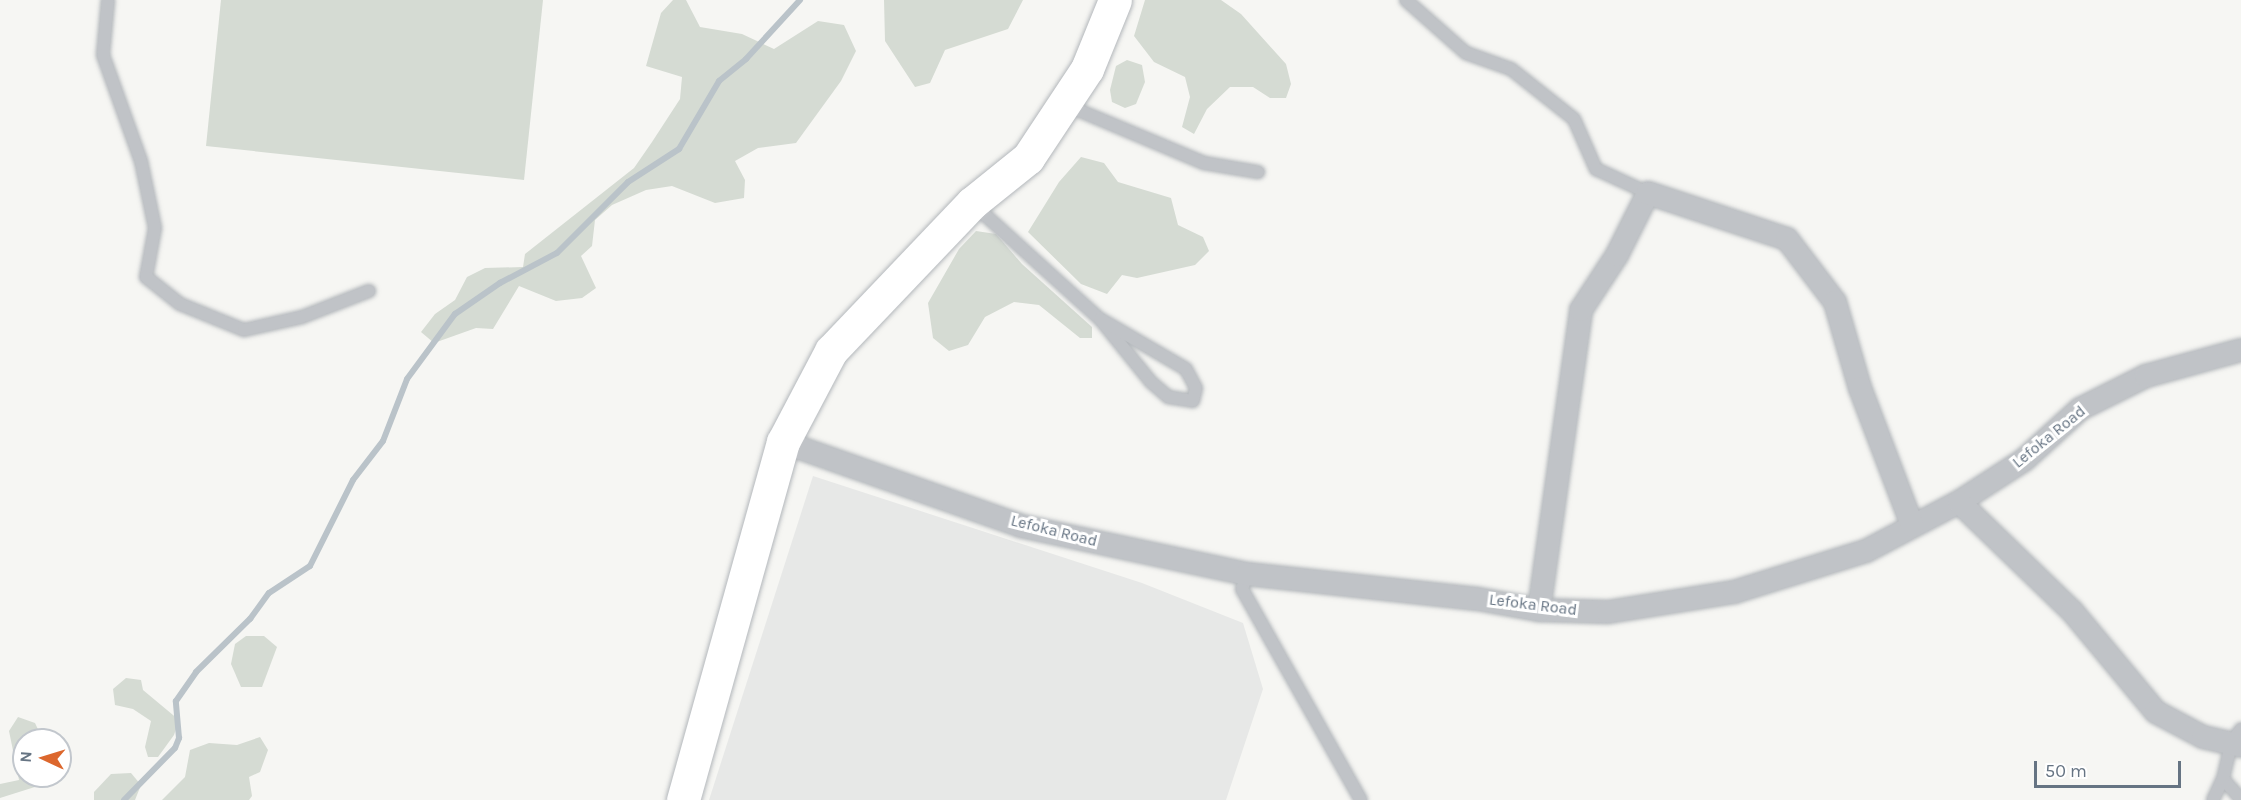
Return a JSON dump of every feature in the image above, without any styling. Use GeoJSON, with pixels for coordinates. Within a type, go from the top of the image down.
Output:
{"type":"FeatureCollection","features":[{"type":"Feature","properties":{"kind":"main road"},"geometry":{"type":"LineString","coordinates":[[683,800],[783,442],[831,351],[972,203],[1028,158],[1087,69],[1115,0]]}},
{"type":"Feature","properties":{"kind":"street"},"geometry":{"type":"LineString","coordinates":[[1539,610],[1581,310],[1617,255],[1648,193],[1787,239],[1835,302],[1860,388],[1912,525]]}},
{"type":"Feature","properties":{"kind":"street","name":"Lefoka Road"},"geometry":{"type":"LineString","coordinates":[[783,442],[1021,525],[1247,574],[1478,598],[1539,610],[1608,612],[1734,592],[1866,551],[1959,502],[2024,460],[2080,410],[2146,376],[2241,350]]}},
{"type":"Feature","properties":{"kind":"street"},"geometry":{"type":"LineString","coordinates":[[1959,502],[2072,611],[2156,712],[2203,737],[2238,739]]}},
{"type":"Feature","properties":{"kind":"lane"},"geometry":{"type":"LineString","coordinates":[[108,0],[103,55],[141,161],[155,228],[146,277],[180,304],[244,330],[302,317],[369,291]]}},
{"type":"Feature","properties":{"kind":"lane"},"geometry":{"type":"LineString","coordinates":[[1406,0],[1466,53],[1511,69],[1574,119],[1596,169],[1648,193]]}},
{"type":"Feature","properties":{"kind":"lane"},"geometry":{"type":"LineString","coordinates":[[1065,104],[1204,163],[1258,172]]}},
{"type":"Feature","properties":{"kind":"lane"},"geometry":{"type":"LineString","coordinates":[[972,203],[1100,319],[1168,397],[1193,401],[1196,388],[1186,369],[1100,319]]}},
{"type":"Feature","properties":{"kind":"lane"},"geometry":{"type":"LineString","coordinates":[[1247,574],[1242,590],[1361,800]]}},
{"type":"Feature","properties":{"kind":"lane"},"geometry":{"type":"LineString","coordinates":[[2213,800],[2238,739]]}},
{"type":"Feature","properties":{"kind":"lane"},"geometry":{"type":"LineString","coordinates":[[2223,779],[2241,800]]}},
{"type":"Feature","properties":{"kind":"shaded area"},"geometry":{"type":"Polygon","coordinates":[[[221,0],[543,0],[524,180],[206,146],[221,0]]]}},
{"type":"Feature","properties":{"kind":"shaded area"},"geometry":{"type":"Polygon","coordinates":[[[673,0],[686,0],[700,27],[742,34],[774,49],[818,21],[844,25],[856,51],[841,81],[796,143],[758,148],[735,161],[745,180],[744,198],[715,203],[672,186],[646,190],[612,205],[595,220],[592,246],[581,256],[596,288],[582,298],[556,301],[519,286],[493,329],[476,328],[434,343],[421,332],[435,314],[455,300],[467,277],[485,268],[523,267],[525,254],[634,168],[680,99],[682,77],[646,66],[661,13],[673,0]]]}},
{"type":"Feature","properties":{"kind":"shaded area"},"geometry":{"type":"Polygon","coordinates":[[[884,0],[1023,0],[1008,29],[945,50],[930,83],[915,87],[885,41],[884,0]]]}},
{"type":"Feature","properties":{"kind":"shaded area"},"geometry":{"type":"Polygon","coordinates":[[[1145,0],[1221,0],[1241,14],[1286,64],[1291,84],[1286,98],[1270,98],[1253,87],[1230,87],[1207,109],[1194,134],[1182,127],[1190,97],[1185,77],[1154,62],[1134,36],[1145,0]]]}},
{"type":"Feature","properties":{"kind":"shaded area"},"geometry":{"type":"Polygon","coordinates":[[[1127,60],[1142,65],[1145,82],[1136,104],[1125,108],[1112,102],[1110,90],[1116,66],[1127,60]]]}},
{"type":"Feature","properties":{"kind":"shaded area"},"geometry":{"type":"Polygon","coordinates":[[[1081,157],[1104,163],[1118,182],[1171,198],[1178,225],[1203,237],[1209,251],[1195,265],[1137,278],[1122,275],[1107,294],[1081,284],[1028,232],[1059,182],[1081,157]]]}},
{"type":"Feature","properties":{"kind":"shaded area"},"geometry":{"type":"Polygon","coordinates":[[[976,231],[996,234],[1022,264],[1092,327],[1092,338],[1080,338],[1039,305],[1014,302],[985,317],[968,345],[949,351],[933,338],[928,303],[959,249],[976,231]]]}},
{"type":"Feature","properties":{"kind":"shaded area"},"geometry":{"type":"Polygon","coordinates":[[[813,476],[1142,583],[1243,623],[1263,689],[1226,800],[709,800],[813,476]]]}},
{"type":"Feature","properties":{"kind":"shaded area"},"geometry":{"type":"Polygon","coordinates":[[[246,636],[264,636],[277,647],[262,687],[241,687],[231,664],[235,644],[246,636]]]}},
{"type":"Feature","properties":{"kind":"shaded area"},"geometry":{"type":"Polygon","coordinates":[[[126,678],[141,680],[143,690],[179,720],[174,735],[158,757],[148,757],[145,747],[151,721],[133,709],[115,705],[113,689],[126,678]]]}},
{"type":"Feature","properties":{"kind":"shaded area"},"geometry":{"type":"Polygon","coordinates":[[[18,717],[35,723],[37,728],[12,728],[12,746],[9,731],[18,717]]]}},
{"type":"Feature","properties":{"kind":"shaded area"},"geometry":{"type":"Polygon","coordinates":[[[260,737],[268,750],[260,772],[249,777],[252,796],[249,800],[162,800],[185,777],[190,750],[209,743],[237,745],[260,737]]]}},
{"type":"Feature","properties":{"kind":"shaded area"},"geometry":{"type":"Polygon","coordinates":[[[131,773],[141,785],[135,800],[94,800],[94,792],[111,774],[131,773]]]}},
{"type":"Feature","properties":{"kind":"shaded area"},"geometry":{"type":"Polygon","coordinates":[[[12,781],[12,788],[32,788],[0,798],[0,784],[12,781]]]}},
{"type":"Feature","properties":{"kind":"waterway"},"geometry":{"type":"LineString","coordinates":[[124,800],[175,748],[179,738],[176,701],[196,672],[250,619],[269,593],[310,566],[353,480],[383,441],[407,379],[455,314],[500,283],[557,253],[628,182],[679,149],[719,81],[746,59],[800,0]]}}]}
